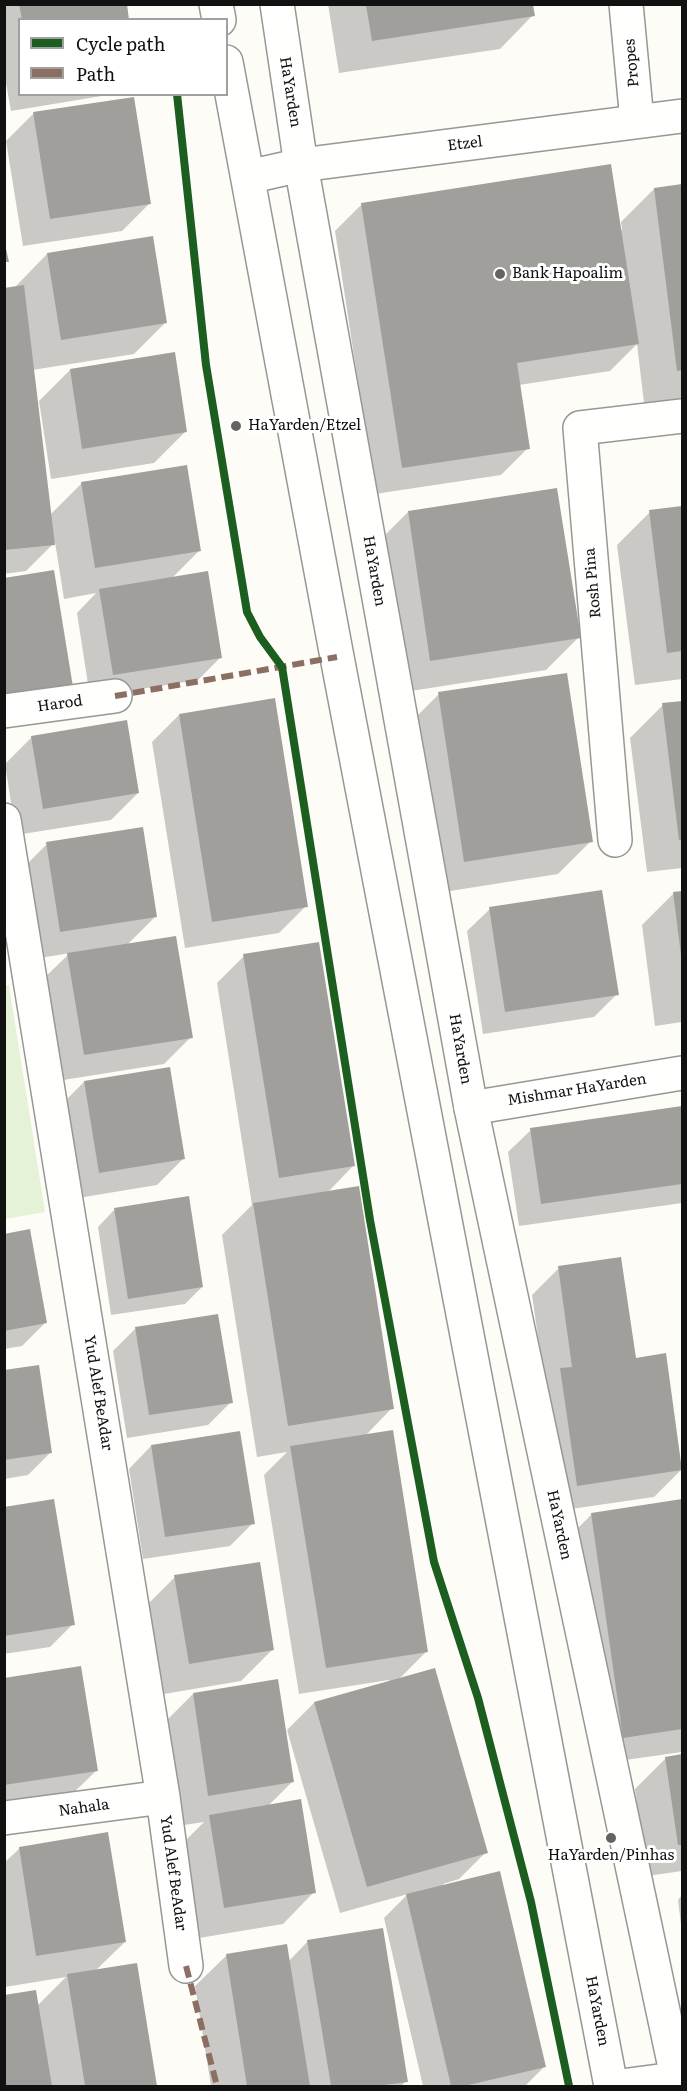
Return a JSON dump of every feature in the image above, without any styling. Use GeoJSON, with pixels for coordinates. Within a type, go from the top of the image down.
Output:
{"type":"FeatureCollection","features":[{"type":"Feature","properties":{"kind":"street","name":"HaYarden"},"geometry":{"type":"LineString","coordinates":[[277,4],[301,165],[471,1108],[679,2081]]}},
{"type":"Feature","properties":{"kind":"street","name":"Propes"},"geometry":{"type":"LineString","coordinates":[[626,4],[637,121]]}},
{"type":"Feature","properties":{"kind":"street","name":"HaYarden"},"geometry":{"type":"LineString","coordinates":[[228,72],[335,645],[611,2086]]}},
{"type":"Feature","properties":{"kind":"street","name":"Etzel"},"geometry":{"type":"LineString","coordinates":[[248,177],[301,165],[682,116]]}},
{"type":"Feature","properties":{"kind":"street","name":"Rosh Pina"},"geometry":{"type":"LineString","coordinates":[[615,840],[580,428],[682,416]]}},
{"type":"Feature","properties":{"kind":"street","name":"Harod"},"geometry":{"type":"LineString","coordinates":[[4,711],[115,696]]}},
{"type":"Feature","properties":{"kind":"street","name":"Yud Alef BeAdar"},"geometry":{"type":"LineString","coordinates":[[4,820],[163,1797],[186,1966]]}},
{"type":"Feature","properties":{"kind":"street","name":"Mishmar HaYarden"},"geometry":{"type":"LineString","coordinates":[[471,1108],[682,1073]]}},
{"type":"Feature","properties":{"kind":"street","name":"Nahala"},"geometry":{"type":"LineString","coordinates":[[4,1818],[163,1797]]}},
{"type":"Feature","properties":{"kind":"street"},"geometry":{"type":"LineString","coordinates":[[621,2086],[679,2081]]}},
{"type":"Feature","properties":{"kind":"green space"},"geometry":{"type":"Polygon","coordinates":[[[5,985],[9,985],[45,1212],[5,1219],[5,985]]]}},
{"type":"Feature","properties":{"kind":"building"},"geometry":{"type":"Polygon","coordinates":[[[19,4],[127,4],[129,18],[22,18],[19,4]]]}},
{"type":"Feature","properties":{"kind":"building"},"geometry":{"type":"Polygon","coordinates":[[[366,5],[533,5],[535,16],[372,41],[366,5]]]}},
{"type":"Feature","properties":{"kind":"building"},"geometry":{"type":"Polygon","coordinates":[[[134,97],[151,204],[50,219],[33,112],[134,97]]]}},
{"type":"Feature","properties":{"kind":"building","name":"Bank Hapoalim"},"geometry":{"type":"Polygon","coordinates":[[[611,164],[639,344],[517,363],[530,449],[402,468],[361,203],[611,164]]]}},
{"type":"Feature","properties":{"kind":"building"},"geometry":{"type":"Polygon","coordinates":[[[682,184],[682,370],[677,371],[654,188],[682,184]]]}},
{"type":"Feature","properties":{"kind":"building"},"geometry":{"type":"Polygon","coordinates":[[[153,236],[167,323],[61,340],[47,253],[153,236]]]}},
{"type":"Feature","properties":{"kind":"building"},"geometry":{"type":"Polygon","coordinates":[[[4,240],[9,262],[4,262],[4,240]]]}},
{"type":"Feature","properties":{"kind":"building"},"geometry":{"type":"Polygon","coordinates":[[[24,285],[55,545],[4,550],[4,288],[24,285]]]}},
{"type":"Feature","properties":{"kind":"building"},"geometry":{"type":"Polygon","coordinates":[[[175,352],[187,432],[82,449],[70,369],[175,352]]]}},
{"type":"Feature","properties":{"kind":"building"},"geometry":{"type":"Polygon","coordinates":[[[187,465],[201,551],[95,568],[81,482],[187,465]]]}},
{"type":"Feature","properties":{"kind":"building"},"geometry":{"type":"Polygon","coordinates":[[[557,488],[581,638],[430,661],[408,511],[557,488]]]}},
{"type":"Feature","properties":{"kind":"building"},"geometry":{"type":"Polygon","coordinates":[[[682,506],[682,651],[667,653],[649,510],[682,506]]]}},
{"type":"Feature","properties":{"kind":"building"},"geometry":{"type":"Polygon","coordinates":[[[54,570],[73,687],[4,697],[4,578],[54,570]]]}},
{"type":"Feature","properties":{"kind":"building"},"geometry":{"type":"Polygon","coordinates":[[[208,571],[222,658],[113,675],[99,589],[208,571]]]}},
{"type":"Feature","properties":{"kind":"building"},"geometry":{"type":"Polygon","coordinates":[[[567,673],[593,842],[464,862],[438,692],[567,673]]]}},
{"type":"Feature","properties":{"kind":"building"},"geometry":{"type":"Polygon","coordinates":[[[275,698],[308,907],[212,922],[179,714],[275,698]]]}},
{"type":"Feature","properties":{"kind":"building"},"geometry":{"type":"Polygon","coordinates":[[[682,701],[682,840],[679,840],[662,703],[682,701]]]}},
{"type":"Feature","properties":{"kind":"building"},"geometry":{"type":"Polygon","coordinates":[[[127,720],[139,793],[43,809],[31,736],[127,720]]]}},
{"type":"Feature","properties":{"kind":"building"},"geometry":{"type":"Polygon","coordinates":[[[143,827],[157,917],[60,932],[46,842],[143,827]]]}},
{"type":"Feature","properties":{"kind":"building"},"geometry":{"type":"Polygon","coordinates":[[[602,890],[619,995],[505,1012],[489,907],[602,890]]]}},
{"type":"Feature","properties":{"kind":"building"},"geometry":{"type":"Polygon","coordinates":[[[682,891],[682,955],[681,955],[673,892],[682,891]]]}},
{"type":"Feature","properties":{"kind":"building"},"geometry":{"type":"Polygon","coordinates":[[[176,936],[193,1038],[84,1055],[67,953],[176,936]]]}},
{"type":"Feature","properties":{"kind":"building"},"geometry":{"type":"Polygon","coordinates":[[[319,942],[355,1166],[279,1178],[243,954],[319,942]]]}},
{"type":"Feature","properties":{"kind":"building"},"geometry":{"type":"Polygon","coordinates":[[[170,1067],[185,1159],[99,1173],[84,1081],[170,1067]]]}},
{"type":"Feature","properties":{"kind":"building"},"geometry":{"type":"Polygon","coordinates":[[[682,1106],[682,1184],[541,1204],[530,1128],[682,1106]]]}},
{"type":"Feature","properties":{"kind":"building"},"geometry":{"type":"Polygon","coordinates":[[[359,1186],[394,1409],[288,1426],[253,1203],[359,1186]]]}},
{"type":"Feature","properties":{"kind":"building"},"geometry":{"type":"Polygon","coordinates":[[[189,1196],[203,1287],[128,1299],[114,1208],[189,1196]]]}},
{"type":"Feature","properties":{"kind":"building"},"geometry":{"type":"Polygon","coordinates":[[[30,1229],[47,1323],[4,1331],[4,1234],[30,1229]]]}},
{"type":"Feature","properties":{"kind":"building"},"geometry":{"type":"Polygon","coordinates":[[[621,1257],[636,1358],[666,1353],[682,1470],[577,1486],[560,1368],[572,1367],[558,1266],[621,1257]]]}},
{"type":"Feature","properties":{"kind":"building"},"geometry":{"type":"Polygon","coordinates":[[[218,1314],[233,1403],[149,1415],[135,1327],[218,1314]]]}},
{"type":"Feature","properties":{"kind":"building"},"geometry":{"type":"Polygon","coordinates":[[[39,1365],[52,1453],[4,1460],[4,1370],[39,1365]]]}},
{"type":"Feature","properties":{"kind":"building"},"geometry":{"type":"Polygon","coordinates":[[[393,1430],[428,1652],[326,1668],[290,1446],[393,1430]]]}},
{"type":"Feature","properties":{"kind":"building"},"geometry":{"type":"Polygon","coordinates":[[[240,1431],[255,1524],[165,1537],[151,1445],[240,1431]]]}},
{"type":"Feature","properties":{"kind":"building"},"geometry":{"type":"Polygon","coordinates":[[[54,1499],[75,1625],[4,1636],[4,1507],[54,1499]]]}},
{"type":"Feature","properties":{"kind":"building"},"geometry":{"type":"Polygon","coordinates":[[[682,1499],[682,1729],[623,1738],[591,1513],[682,1499]]]}},
{"type":"Feature","properties":{"kind":"building"},"geometry":{"type":"Polygon","coordinates":[[[260,1562],[274,1650],[189,1664],[174,1575],[260,1562]]]}},
{"type":"Feature","properties":{"kind":"building"},"geometry":{"type":"Polygon","coordinates":[[[81,1666],[98,1771],[4,1785],[4,1678],[81,1666]]]}},
{"type":"Feature","properties":{"kind":"building"},"geometry":{"type":"Polygon","coordinates":[[[435,1668],[488,1853],[367,1887],[314,1702],[435,1668]]]}},
{"type":"Feature","properties":{"kind":"building"},"geometry":{"type":"Polygon","coordinates":[[[278,1679],[294,1782],[208,1796],[193,1693],[278,1679]]]}},
{"type":"Feature","properties":{"kind":"building"},"geometry":{"type":"Polygon","coordinates":[[[682,1754],[682,1845],[678,1845],[665,1757],[682,1754]]]}},
{"type":"Feature","properties":{"kind":"building"},"geometry":{"type":"Polygon","coordinates":[[[301,1799],[316,1893],[224,1908],[209,1815],[301,1799]]]}},
{"type":"Feature","properties":{"kind":"building"},"geometry":{"type":"Polygon","coordinates":[[[108,1832],[126,1942],[36,1956],[19,1847],[108,1832]]]}},
{"type":"Feature","properties":{"kind":"building"},"geometry":{"type":"Polygon","coordinates":[[[500,1871],[546,2067],[464,2086],[451,2086],[406,1894],[500,1871]]]}},
{"type":"Feature","properties":{"kind":"building"},"geometry":{"type":"Polygon","coordinates":[[[383,1928],[408,2082],[376,2086],[331,2086],[307,1940],[383,1928]]]}},
{"type":"Feature","properties":{"kind":"building"},"geometry":{"type":"Polygon","coordinates":[[[287,1944],[310,2086],[247,2086],[226,1954],[287,1944]]]}},
{"type":"Feature","properties":{"kind":"building"},"geometry":{"type":"Polygon","coordinates":[[[137,1963],[157,2086],[85,2086],[67,1974],[137,1963]]]}},
{"type":"Feature","properties":{"kind":"building"},"geometry":{"type":"Polygon","coordinates":[[[36,1990],[52,2086],[4,2086],[4,1995],[36,1990]]]}},
{"type":"Feature","properties":{"kind":"marked path"},"geometry":{"type":"LineString","coordinates":[[115,696],[337,657]]}},
{"type":"Feature","properties":{"kind":"marked path"},"geometry":{"type":"LineString","coordinates":[[186,1966],[217,2086]]}},
{"type":"Feature","properties":{"kind":"cycle path"},"geometry":{"type":"LineString","coordinates":[[177,96],[206,365],[247,612],[260,637],[282,667],[370,1220],[434,1562],[478,1698],[531,1902],[569,2086]]}},
{"type":"Feature","properties":{"kind":"place","name":"Bank Hapoalim"},"geometry":{"type":"Point","coordinates":[500,274]}},
{"type":"Feature","properties":{"kind":"place","name":"HaYarden/Etzel"},"geometry":{"type":"Point","coordinates":[236,426]}},
{"type":"Feature","properties":{"kind":"place","name":"HaYarden/Pinhas"},"geometry":{"type":"Point","coordinates":[611,1838]}}]}
